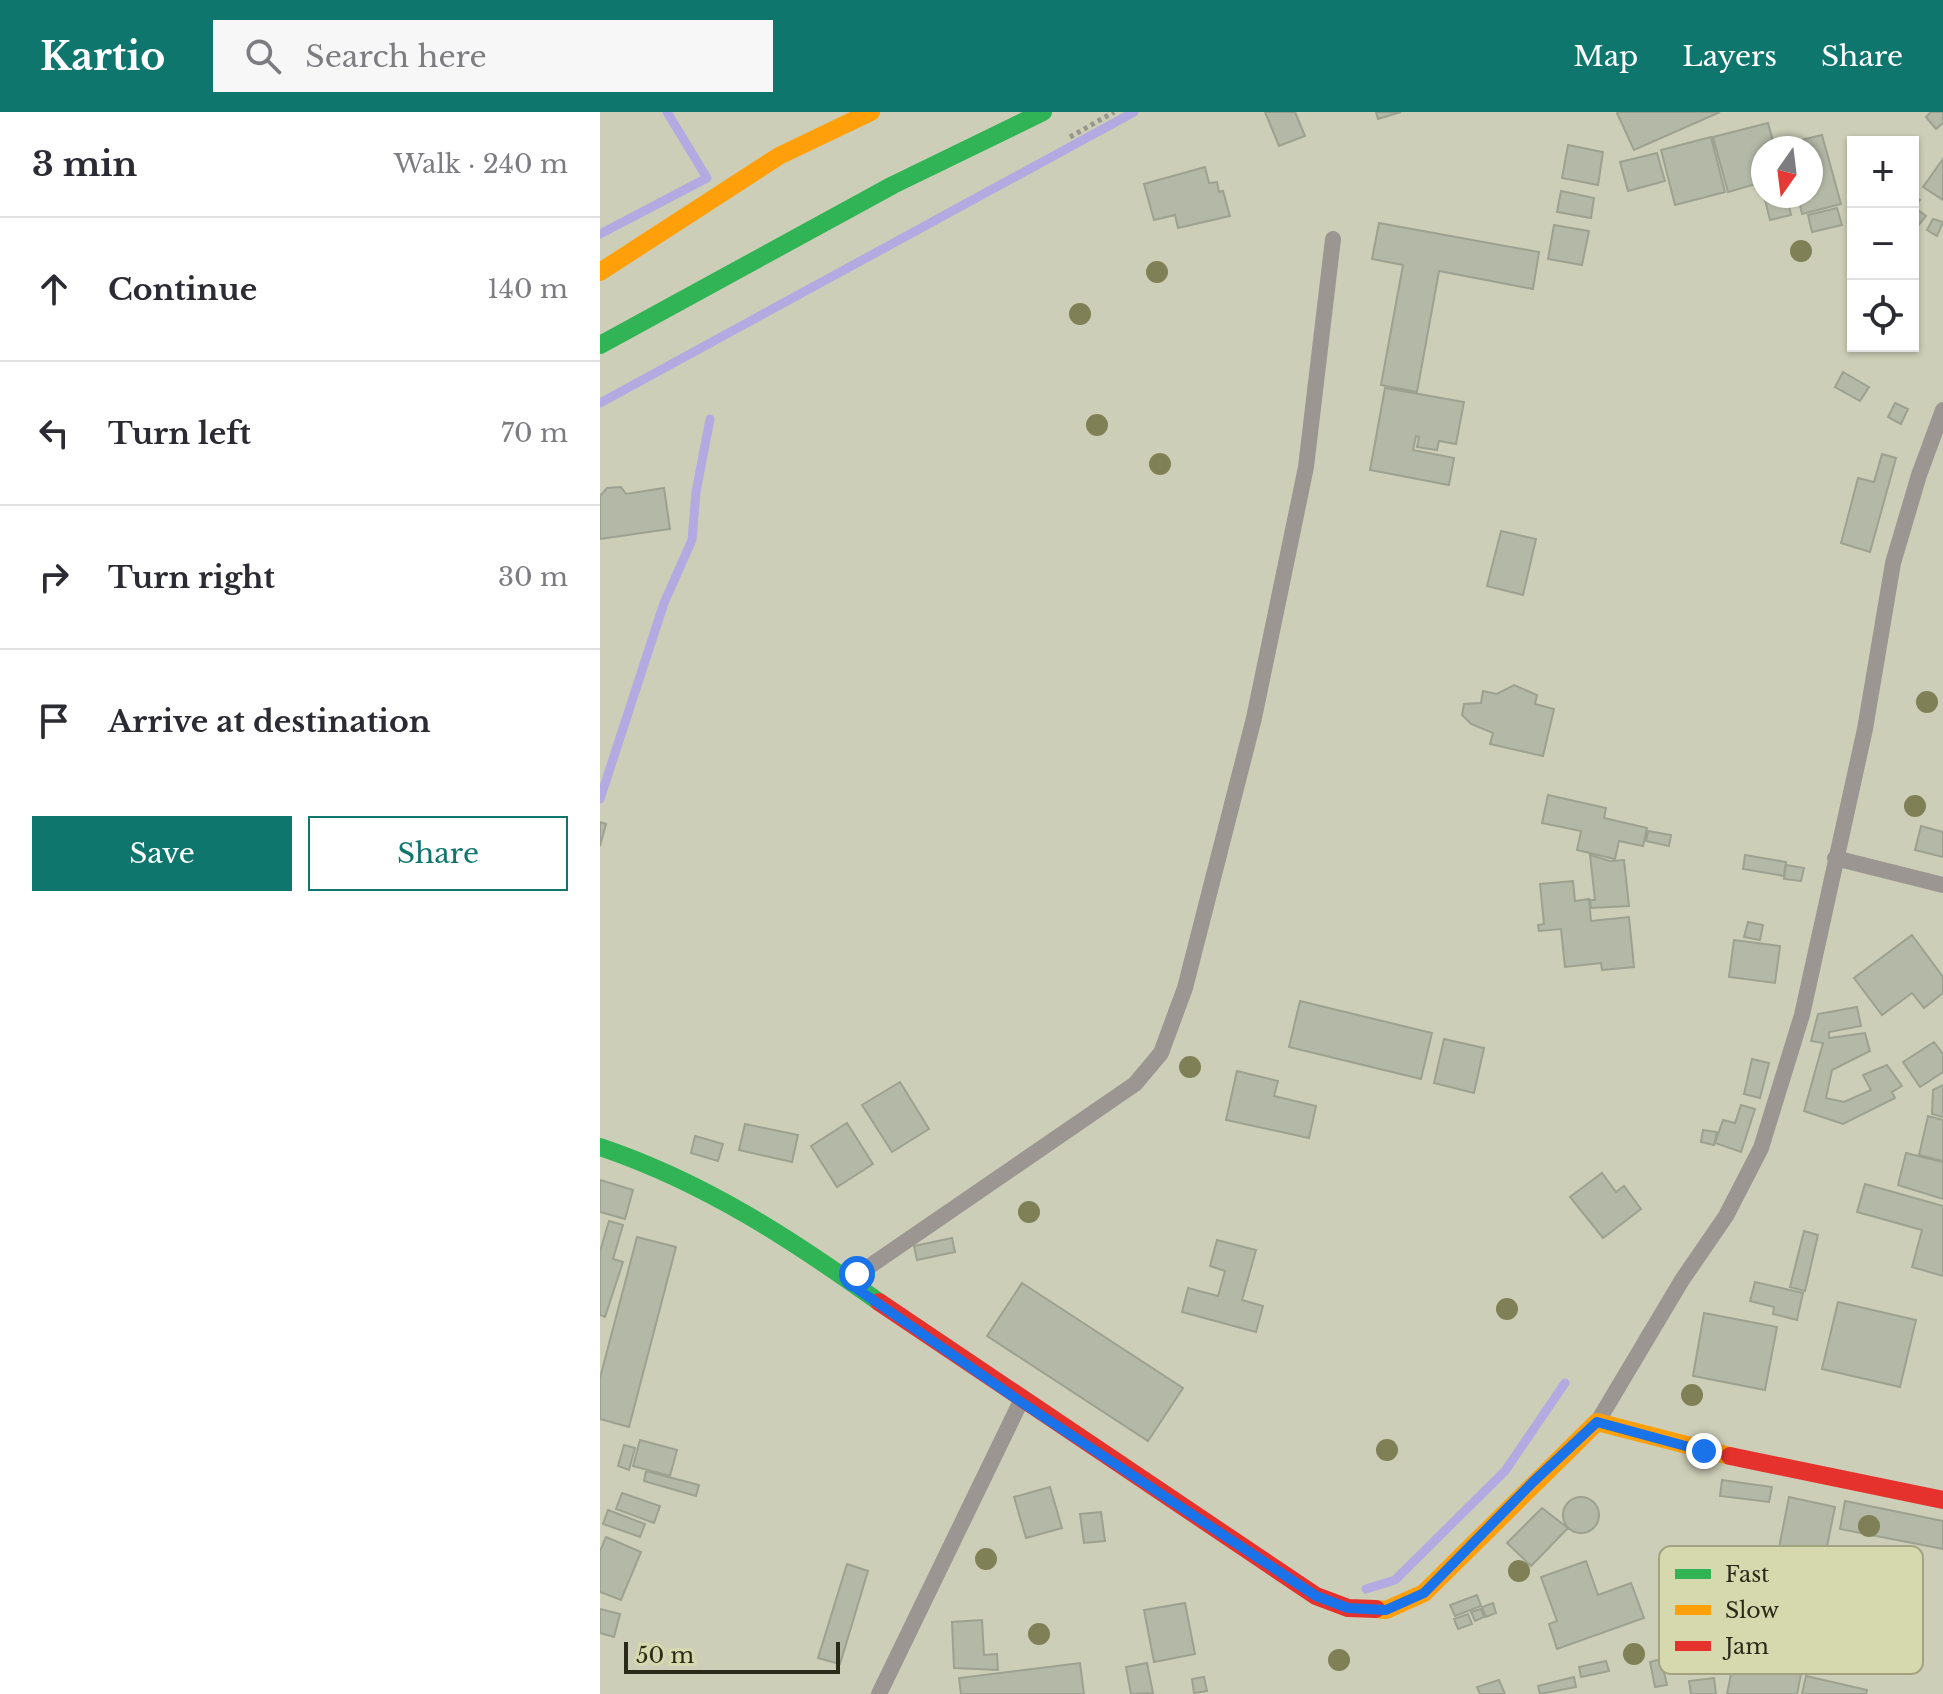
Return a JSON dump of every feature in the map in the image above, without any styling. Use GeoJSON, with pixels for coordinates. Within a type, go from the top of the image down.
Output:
{"type":"FeatureCollection","features":[{"type":"Feature","properties":{"kind":"street"},"geometry":{"type":"LineString","coordinates":[[600,272],[779,156],[836,112]]}},
{"type":"Feature","properties":{"kind":"street"},"geometry":{"type":"LineString","coordinates":[[779,156],[871,112]]}},
{"type":"Feature","properties":{"kind":"street"},"geometry":{"type":"LineString","coordinates":[[600,345],[893,185],[1043,112]]}},
{"type":"Feature","properties":{"kind":"street"},"geometry":{"type":"LineString","coordinates":[[600,1147],[684,1178],[739,1207],[1021,1402],[1316,1596],[1348,1608],[1386,1610],[1424,1593],[1597,1422],[1704,1451],[1943,1500]]}},
{"type":"Feature","properties":{"kind":"lane"},"geometry":{"type":"LineString","coordinates":[[847,1282],[1135,1084],[1161,1053],[1185,988],[1254,718],[1306,467],[1333,239]]}},
{"type":"Feature","properties":{"kind":"lane"},"geometry":{"type":"LineString","coordinates":[[1597,1422],[1682,1280],[1726,1216],[1761,1148],[1802,1015],[1865,729],[1893,563],[1919,475],[1943,410]]}},
{"type":"Feature","properties":{"kind":"lane"},"geometry":{"type":"LineString","coordinates":[[1835,858],[1943,885]]}},
{"type":"Feature","properties":{"kind":"lane"},"geometry":{"type":"LineString","coordinates":[[879,1694],[1021,1402]]}},
{"type":"Feature","properties":{"kind":"building"},"geometry":{"type":"Polygon","coordinates":[[[1265,112],[1295,112],[1305,136],[1279,146],[1265,112]]]}},
{"type":"Feature","properties":{"kind":"building"},"geometry":{"type":"Polygon","coordinates":[[[1376,112],[1401,112],[1378,119],[1376,112]]]}},
{"type":"Feature","properties":{"kind":"building"},"geometry":{"type":"Polygon","coordinates":[[[1720,112],[1634,150],[1617,113],[1720,112]]]}},
{"type":"Feature","properties":{"kind":"building"},"geometry":{"type":"Polygon","coordinates":[[[1931,112],[1943,112],[1943,123],[1936,129],[1926,117],[1931,112]]]}},
{"type":"Feature","properties":{"kind":"building"},"geometry":{"type":"Polygon","coordinates":[[[1768,123],[1772,136],[1751,136],[1751,185],[1728,192],[1713,137],[1768,123]]]}},
{"type":"Feature","properties":{"kind":"building"},"geometry":{"type":"Polygon","coordinates":[[[1711,137],[1725,192],[1675,205],[1661,150],[1711,137]]]}},
{"type":"Feature","properties":{"kind":"building"},"geometry":{"type":"Polygon","coordinates":[[[1823,139],[1841,204],[1802,214],[1801,208],[1823,208],[1823,139]]]}},
{"type":"Feature","properties":{"kind":"building"},"geometry":{"type":"Polygon","coordinates":[[[1568,145],[1603,152],[1598,185],[1562,178],[1568,145]]]}},
{"type":"Feature","properties":{"kind":"building"},"geometry":{"type":"Polygon","coordinates":[[[1657,153],[1665,181],[1628,191],[1620,162],[1657,153]]]}},
{"type":"Feature","properties":{"kind":"building"},"geometry":{"type":"Polygon","coordinates":[[[1943,159],[1943,200],[1923,187],[1943,159]]]}},
{"type":"Feature","properties":{"kind":"building"},"geometry":{"type":"Polygon","coordinates":[[[1205,167],[1209,183],[1217,182],[1219,192],[1223,191],[1230,216],[1178,228],[1175,215],[1154,220],[1144,184],[1205,167]]]}},
{"type":"Feature","properties":{"kind":"building"},"geometry":{"type":"Polygon","coordinates":[[[1561,191],[1594,198],[1591,218],[1557,212],[1561,191]]]}},
{"type":"Feature","properties":{"kind":"building"},"geometry":{"type":"Polygon","coordinates":[[[1767,208],[1790,208],[1791,215],[1770,220],[1767,208]]]}},
{"type":"Feature","properties":{"kind":"building"},"geometry":{"type":"Polygon","coordinates":[[[1837,208],[1842,225],[1812,232],[1808,215],[1837,208]]]}},
{"type":"Feature","properties":{"kind":"building"},"geometry":{"type":"Polygon","coordinates":[[[1919,211],[1926,216],[1919,225],[1919,211]]]}},
{"type":"Feature","properties":{"kind":"building"},"geometry":{"type":"Polygon","coordinates":[[[1933,219],[1943,222],[1937,236],[1927,230],[1933,219]]]}},
{"type":"Feature","properties":{"kind":"building"},"geometry":{"type":"Polygon","coordinates":[[[1379,223],[1539,252],[1533,289],[1439,271],[1417,392],[1381,385],[1403,265],[1372,259],[1379,223]]]}},
{"type":"Feature","properties":{"kind":"building"},"geometry":{"type":"Polygon","coordinates":[[[1554,225],[1589,231],[1582,265],[1548,259],[1554,225]]]}},
{"type":"Feature","properties":{"kind":"building"},"geometry":{"type":"Polygon","coordinates":[[[1843,372],[1869,387],[1860,401],[1835,387],[1843,372]]]}},
{"type":"Feature","properties":{"kind":"building"},"geometry":{"type":"Polygon","coordinates":[[[1385,388],[1464,402],[1456,444],[1439,441],[1437,450],[1417,447],[1419,437],[1416,436],[1413,450],[1454,458],[1449,485],[1370,470],[1385,388]]]}},
{"type":"Feature","properties":{"kind":"building"},"geometry":{"type":"Polygon","coordinates":[[[1895,403],[1908,409],[1901,424],[1888,417],[1895,403]]]}},
{"type":"Feature","properties":{"kind":"building"},"geometry":{"type":"Polygon","coordinates":[[[1882,454],[1896,458],[1870,552],[1841,543],[1858,478],[1874,482],[1882,454]]]}},
{"type":"Feature","properties":{"kind":"building"},"geometry":{"type":"Polygon","coordinates":[[[621,487],[626,494],[664,488],[670,529],[600,539],[600,496],[607,488],[621,487]]]}},
{"type":"Feature","properties":{"kind":"building"},"geometry":{"type":"Polygon","coordinates":[[[1501,531],[1536,539],[1523,595],[1487,586],[1501,531]]]}},
{"type":"Feature","properties":{"kind":"building"},"geometry":{"type":"Polygon","coordinates":[[[1514,685],[1537,695],[1535,704],[1554,709],[1543,756],[1490,744],[1493,733],[1471,724],[1462,715],[1464,704],[1481,703],[1483,691],[1497,694],[1514,685]]]}},
{"type":"Feature","properties":{"kind":"building"},"geometry":{"type":"Polygon","coordinates":[[[1548,795],[1606,808],[1604,818],[1647,828],[1643,846],[1619,841],[1615,859],[1577,850],[1581,831],[1542,823],[1548,795]]]}},
{"type":"Feature","properties":{"kind":"building"},"geometry":{"type":"Polygon","coordinates":[[[600,822],[606,824],[600,846],[600,822]]]}},
{"type":"Feature","properties":{"kind":"building"},"geometry":{"type":"Polygon","coordinates":[[[1921,826],[1943,832],[1943,857],[1915,850],[1921,826]]]}},
{"type":"Feature","properties":{"kind":"building"},"geometry":{"type":"Polygon","coordinates":[[[1648,831],[1671,835],[1669,846],[1646,841],[1648,831]]]}},
{"type":"Feature","properties":{"kind":"building"},"geometry":{"type":"Polygon","coordinates":[[[1590,855],[1610,861],[1624,860],[1629,906],[1591,908],[1590,900],[1595,900],[1590,855]]]}},
{"type":"Feature","properties":{"kind":"building"},"geometry":{"type":"Polygon","coordinates":[[[1745,855],[1786,862],[1784,876],[1743,869],[1745,855]]]}},
{"type":"Feature","properties":{"kind":"building"},"geometry":{"type":"Polygon","coordinates":[[[1786,865],[1804,868],[1801,881],[1784,879],[1786,865]]]}},
{"type":"Feature","properties":{"kind":"building"},"geometry":{"type":"Polygon","coordinates":[[[1573,881],[1575,901],[1589,899],[1591,921],[1629,917],[1634,967],[1602,970],[1601,963],[1565,967],[1561,929],[1539,931],[1538,925],[1544,924],[1540,884],[1573,881]]]}},
{"type":"Feature","properties":{"kind":"building"},"geometry":{"type":"Polygon","coordinates":[[[1748,922],[1763,925],[1760,940],[1744,937],[1748,922]]]}},
{"type":"Feature","properties":{"kind":"building"},"geometry":{"type":"Polygon","coordinates":[[[1912,935],[1943,977],[1943,993],[1924,1008],[1912,993],[1882,1015],[1854,978],[1912,935]]]}},
{"type":"Feature","properties":{"kind":"building"},"geometry":{"type":"Polygon","coordinates":[[[1734,940],[1780,946],[1775,983],[1729,977],[1734,940]]]}},
{"type":"Feature","properties":{"kind":"building"},"geometry":{"type":"Polygon","coordinates":[[[1300,1001],[1432,1033],[1421,1079],[1289,1047],[1300,1001]]]}},
{"type":"Feature","properties":{"kind":"building"},"geometry":{"type":"Polygon","coordinates":[[[1857,1007],[1861,1026],[1829,1032],[1829,1038],[1865,1033],[1870,1051],[1832,1070],[1826,1098],[1844,1102],[1871,1090],[1863,1075],[1887,1065],[1902,1086],[1892,1092],[1895,1098],[1843,1124],[1804,1111],[1823,1043],[1811,1041],[1818,1014],[1857,1007]]]}},
{"type":"Feature","properties":{"kind":"building"},"geometry":{"type":"Polygon","coordinates":[[[1444,1039],[1484,1048],[1474,1093],[1434,1083],[1444,1039]]]}},
{"type":"Feature","properties":{"kind":"building"},"geometry":{"type":"Polygon","coordinates":[[[1934,1042],[1943,1054],[1943,1072],[1920,1087],[1903,1062],[1934,1042]]]}},
{"type":"Feature","properties":{"kind":"building"},"geometry":{"type":"Polygon","coordinates":[[[1752,1059],[1769,1063],[1760,1098],[1744,1094],[1752,1059]]]}},
{"type":"Feature","properties":{"kind":"building"},"geometry":{"type":"Polygon","coordinates":[[[1237,1071],[1278,1081],[1274,1096],[1316,1106],[1309,1138],[1226,1120],[1237,1071]]]}},
{"type":"Feature","properties":{"kind":"building"},"geometry":{"type":"Polygon","coordinates":[[[900,1082],[929,1129],[892,1152],[862,1105],[900,1082]]]}},
{"type":"Feature","properties":{"kind":"building"},"geometry":{"type":"Polygon","coordinates":[[[1943,1085],[1943,1117],[1932,1114],[1933,1090],[1943,1085]]]}},
{"type":"Feature","properties":{"kind":"building"},"geometry":{"type":"Polygon","coordinates":[[[1741,1105],[1755,1109],[1741,1152],[1715,1143],[1723,1120],[1735,1123],[1741,1105]]]}},
{"type":"Feature","properties":{"kind":"building"},"geometry":{"type":"Polygon","coordinates":[[[1928,1116],[1943,1120],[1943,1161],[1919,1155],[1928,1116]]]}},
{"type":"Feature","properties":{"kind":"building"},"geometry":{"type":"Polygon","coordinates":[[[847,1123],[873,1164],[837,1187],[811,1146],[847,1123]]]}},
{"type":"Feature","properties":{"kind":"building"},"geometry":{"type":"Polygon","coordinates":[[[745,1124],[798,1135],[792,1162],[739,1150],[745,1124]]]}},
{"type":"Feature","properties":{"kind":"building"},"geometry":{"type":"Polygon","coordinates":[[[1703,1130],[1717,1132],[1714,1145],[1701,1142],[1703,1130]]]}},
{"type":"Feature","properties":{"kind":"building"},"geometry":{"type":"Polygon","coordinates":[[[695,1136],[723,1144],[718,1161],[691,1153],[695,1136]]]}},
{"type":"Feature","properties":{"kind":"building"},"geometry":{"type":"Polygon","coordinates":[[[1906,1153],[1943,1162],[1943,1199],[1898,1185],[1906,1153]]]}},
{"type":"Feature","properties":{"kind":"building"},"geometry":{"type":"Polygon","coordinates":[[[1602,1173],[1616,1192],[1624,1186],[1641,1209],[1603,1238],[1570,1197],[1602,1173]]]}},
{"type":"Feature","properties":{"kind":"building"},"geometry":{"type":"Polygon","coordinates":[[[600,1180],[633,1190],[625,1219],[600,1212],[600,1180]]]}},
{"type":"Feature","properties":{"kind":"building"},"geometry":{"type":"Polygon","coordinates":[[[1865,1184],[1943,1206],[1943,1276],[1912,1267],[1922,1230],[1857,1212],[1865,1184]]]}},
{"type":"Feature","properties":{"kind":"building"},"geometry":{"type":"Polygon","coordinates":[[[609,1221],[623,1225],[613,1259],[623,1262],[605,1317],[600,1315],[600,1251],[609,1221]]]}},
{"type":"Feature","properties":{"kind":"building"},"geometry":{"type":"Polygon","coordinates":[[[1804,1231],[1818,1235],[1805,1291],[1790,1287],[1804,1231]]]}},
{"type":"Feature","properties":{"kind":"building"},"geometry":{"type":"Polygon","coordinates":[[[637,1237],[676,1247],[629,1427],[600,1419],[600,1378],[637,1237]]]}},
{"type":"Feature","properties":{"kind":"building"},"geometry":{"type":"Polygon","coordinates":[[[952,1238],[955,1252],[917,1260],[914,1246],[952,1238]]]}},
{"type":"Feature","properties":{"kind":"building"},"geometry":{"type":"Polygon","coordinates":[[[1217,1240],[1256,1250],[1242,1300],[1263,1306],[1256,1332],[1182,1312],[1188,1288],[1218,1296],[1225,1271],[1210,1266],[1217,1240]]]}},
{"type":"Feature","properties":{"kind":"building"},"geometry":{"type":"Polygon","coordinates":[[[1755,1282],[1803,1293],[1797,1320],[1773,1314],[1774,1307],[1750,1301],[1755,1282]]]}},
{"type":"Feature","properties":{"kind":"building"},"geometry":{"type":"Polygon","coordinates":[[[1022,1283],[1183,1388],[1148,1441],[987,1336],[1022,1283]]]}},
{"type":"Feature","properties":{"kind":"building"},"geometry":{"type":"Polygon","coordinates":[[[1838,1302],[1916,1320],[1900,1387],[1822,1369],[1838,1302]]]}},
{"type":"Feature","properties":{"kind":"building"},"geometry":{"type":"Polygon","coordinates":[[[1704,1313],[1777,1327],[1765,1390],[1693,1376],[1704,1313]]]}},
{"type":"Feature","properties":{"kind":"building"},"geometry":{"type":"Polygon","coordinates":[[[640,1440],[677,1450],[670,1476],[633,1466],[640,1440]]]}},
{"type":"Feature","properties":{"kind":"building"},"geometry":{"type":"Polygon","coordinates":[[[624,1445],[635,1448],[629,1470],[618,1466],[624,1445]]]}},
{"type":"Feature","properties":{"kind":"building"},"geometry":{"type":"Polygon","coordinates":[[[646,1471],[699,1485],[696,1496],[644,1481],[646,1471]]]}},
{"type":"Feature","properties":{"kind":"building"},"geometry":{"type":"Polygon","coordinates":[[[1722,1480],[1772,1487],[1769,1502],[1720,1496],[1722,1480]]]}},
{"type":"Feature","properties":{"kind":"building"},"geometry":{"type":"Polygon","coordinates":[[[1050,1487],[1062,1528],[1026,1538],[1014,1497],[1050,1487]]]}},
{"type":"Feature","properties":{"kind":"building"},"geometry":{"type":"Polygon","coordinates":[[[622,1493],[660,1506],[654,1523],[616,1509],[622,1493]]]}},
{"type":"Feature","properties":{"kind":"building"},"geometry":{"type":"Polygon","coordinates":[[[1581,1497],[1594,1502],[1599,1515],[1594,1528],[1581,1533],[1568,1528],[1563,1515],[1568,1502],[1581,1497]]]}},
{"type":"Feature","properties":{"kind":"building"},"geometry":{"type":"Polygon","coordinates":[[[1789,1497],[1835,1507],[1827,1546],[1779,1546],[1789,1497]]]}},
{"type":"Feature","properties":{"kind":"building"},"geometry":{"type":"Polygon","coordinates":[[[1845,1501],[1943,1521],[1943,1549],[1840,1529],[1845,1501]]]}},
{"type":"Feature","properties":{"kind":"building"},"geometry":{"type":"Polygon","coordinates":[[[1542,1508],[1568,1528],[1531,1566],[1507,1543],[1542,1508]]]}},
{"type":"Feature","properties":{"kind":"building"},"geometry":{"type":"Polygon","coordinates":[[[608,1510],[645,1524],[640,1537],[603,1524],[608,1510]]]}},
{"type":"Feature","properties":{"kind":"building"},"geometry":{"type":"Polygon","coordinates":[[[1101,1512],[1105,1541],[1084,1543],[1080,1514],[1101,1512]]]}},
{"type":"Feature","properties":{"kind":"building"},"geometry":{"type":"Polygon","coordinates":[[[606,1537],[641,1552],[621,1600],[600,1592],[600,1551],[606,1537]]]}},
{"type":"Feature","properties":{"kind":"building"},"geometry":{"type":"Polygon","coordinates":[[[1586,1561],[1598,1595],[1631,1583],[1644,1618],[1557,1649],[1549,1624],[1557,1621],[1541,1577],[1586,1561]]]}},
{"type":"Feature","properties":{"kind":"building"},"geometry":{"type":"Polygon","coordinates":[[[847,1564],[868,1571],[840,1664],[818,1658],[847,1564]]]}},
{"type":"Feature","properties":{"kind":"building"},"geometry":{"type":"Polygon","coordinates":[[[1477,1595],[1481,1606],[1455,1616],[1450,1605],[1477,1595]]]}},
{"type":"Feature","properties":{"kind":"building"},"geometry":{"type":"Polygon","coordinates":[[[1185,1603],[1195,1654],[1154,1662],[1144,1610],[1185,1603]]]}},
{"type":"Feature","properties":{"kind":"building"},"geometry":{"type":"Polygon","coordinates":[[[1493,1603],[1496,1613],[1486,1617],[1482,1607],[1493,1603]]]}},
{"type":"Feature","properties":{"kind":"building"},"geometry":{"type":"Polygon","coordinates":[[[600,1609],[620,1614],[614,1637],[600,1633],[600,1609]]]}},
{"type":"Feature","properties":{"kind":"building"},"geometry":{"type":"Polygon","coordinates":[[[1481,1609],[1484,1617],[1475,1621],[1471,1612],[1481,1609]]]}},
{"type":"Feature","properties":{"kind":"building"},"geometry":{"type":"Polygon","coordinates":[[[1468,1614],[1472,1624],[1458,1629],[1454,1619],[1468,1614]]]}},
{"type":"Feature","properties":{"kind":"building"},"geometry":{"type":"Polygon","coordinates":[[[982,1620],[984,1655],[997,1654],[998,1670],[954,1668],[952,1622],[982,1620]]]}},
{"type":"Feature","properties":{"kind":"building"},"geometry":{"type":"Polygon","coordinates":[[[1659,1660],[1659,1674],[1664,1674],[1667,1685],[1655,1687],[1650,1662],[1659,1660]]]}},
{"type":"Feature","properties":{"kind":"building"},"geometry":{"type":"Polygon","coordinates":[[[1606,1661],[1609,1671],[1581,1677],[1579,1667],[1606,1661]]]}},
{"type":"Feature","properties":{"kind":"building"},"geometry":{"type":"Polygon","coordinates":[[[1080,1663],[1084,1694],[961,1694],[959,1678],[1080,1663]]]}},
{"type":"Feature","properties":{"kind":"building"},"geometry":{"type":"Polygon","coordinates":[[[1147,1663],[1153,1693],[1131,1694],[1126,1667],[1147,1663]]]}},
{"type":"Feature","properties":{"kind":"building"},"geometry":{"type":"Polygon","coordinates":[[[1731,1674],[1801,1674],[1797,1694],[1727,1694],[1731,1674]]]}},
{"type":"Feature","properties":{"kind":"building"},"geometry":{"type":"Polygon","coordinates":[[[1806,1676],[1867,1690],[1866,1694],[1802,1694],[1806,1676]]]}},
{"type":"Feature","properties":{"kind":"building"},"geometry":{"type":"Polygon","coordinates":[[[1204,1677],[1207,1691],[1194,1693],[1192,1679],[1204,1677]]]}},
{"type":"Feature","properties":{"kind":"building"},"geometry":{"type":"Polygon","coordinates":[[[1574,1677],[1576,1687],[1540,1694],[1538,1686],[1574,1677]]]}},
{"type":"Feature","properties":{"kind":"building"},"geometry":{"type":"Polygon","coordinates":[[[1714,1678],[1716,1694],[1691,1694],[1689,1681],[1714,1678]]]}},
{"type":"Feature","properties":{"kind":"building"},"geometry":{"type":"Polygon","coordinates":[[[1499,1680],[1505,1694],[1480,1694],[1477,1687],[1499,1680]]]}},
{"type":"Feature","properties":{"kind":"waterway"},"geometry":{"type":"LineString","coordinates":[[600,234],[707,178],[667,112]]}},
{"type":"Feature","properties":{"kind":"waterway"},"geometry":{"type":"LineString","coordinates":[[600,403],[1134,112]]}},
{"type":"Feature","properties":{"kind":"waterway"},"geometry":{"type":"LineString","coordinates":[[600,799],[664,603],[692,540],[696,492],[710,419]]}},
{"type":"Feature","properties":{"kind":"waterway"},"geometry":{"type":"LineString","coordinates":[[1366,1589],[1395,1580],[1505,1471],[1565,1383]]}},
{"type":"Feature","properties":{"kind":"traffic: fast"},"geometry":{"type":"LineString","coordinates":[[600,345],[893,185],[1043,112]]}},
{"type":"Feature","properties":{"kind":"traffic: fast"},"geometry":{"type":"LineString","coordinates":[[600,1147],[675,1177],[746,1214],[879,1302]]}},
{"type":"Feature","properties":{"kind":"traffic: slow"},"geometry":{"type":"LineString","coordinates":[[600,272],[779,156],[871,112]]}},
{"type":"Feature","properties":{"kind":"traffic: slow"},"geometry":{"type":"LineString","coordinates":[[1376,1609],[1386,1610],[1424,1593],[1597,1422],[1730,1456]]}},
{"type":"Feature","properties":{"kind":"traffic: jam"},"geometry":{"type":"LineString","coordinates":[[879,1302],[1316,1596],[1348,1608],[1376,1609]]}},
{"type":"Feature","properties":{"kind":"traffic: jam"},"geometry":{"type":"LineString","coordinates":[[1730,1456],[1943,1500]]}},
{"type":"Feature","properties":{"kind":"route"},"geometry":{"type":"LineString","coordinates":[[857,1274],[847,1282],[1021,1402],[1316,1596],[1348,1608],[1386,1610],[1424,1593],[1597,1422],[1704,1451]]}}]}
